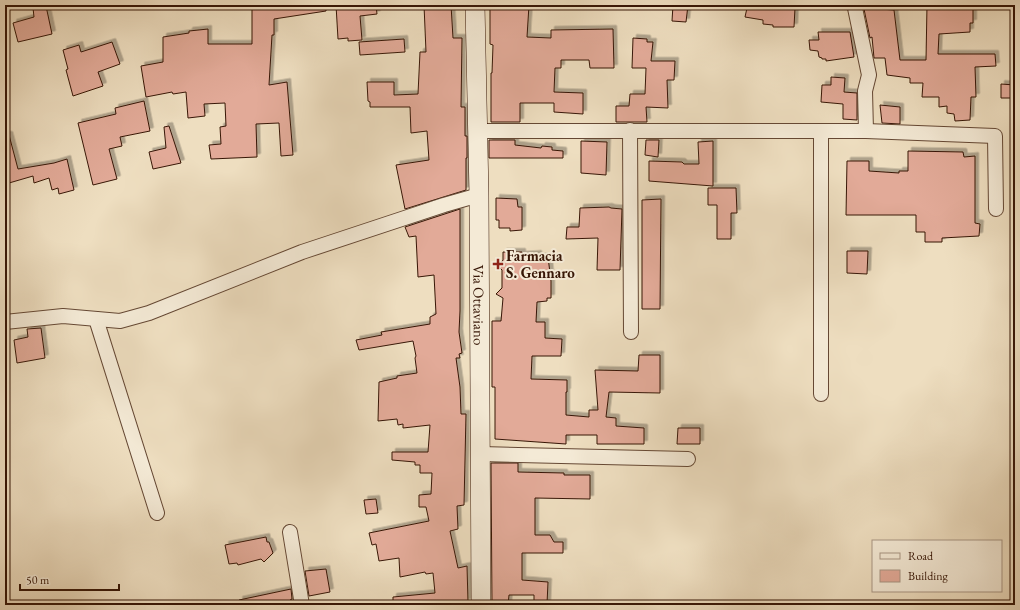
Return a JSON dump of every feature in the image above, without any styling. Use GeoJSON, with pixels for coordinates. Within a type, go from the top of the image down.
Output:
{"type":"FeatureCollection","features":[{"type":"Feature","properties":{"kind":"main road","name":"Via Ottaviano"},"geometry":{"type":"LineString","coordinates":[[475,5],[479,195],[481,605]]}},
{"type":"Feature","properties":{"kind":"street"},"geometry":{"type":"LineString","coordinates":[[856,5],[855,8],[869,76],[865,91],[866,131]]}},
{"type":"Feature","properties":{"kind":"street"},"geometry":{"type":"LineString","coordinates":[[630,130],[632,332]]}},
{"type":"Feature","properties":{"kind":"street"},"geometry":{"type":"LineString","coordinates":[[478,131],[866,131],[995,136],[996,209]]}},
{"type":"Feature","properties":{"kind":"street"},"geometry":{"type":"LineString","coordinates":[[821,131],[821,394]]}},
{"type":"Feature","properties":{"kind":"street"},"geometry":{"type":"LineString","coordinates":[[5,322],[63,316],[120,321],[149,313],[302,252],[444,205],[479,195]]}},
{"type":"Feature","properties":{"kind":"street"},"geometry":{"type":"LineString","coordinates":[[96,319],[157,513]]}},
{"type":"Feature","properties":{"kind":"street"},"geometry":{"type":"LineString","coordinates":[[480,454],[688,459]]}},
{"type":"Feature","properties":{"kind":"street"},"geometry":{"type":"LineString","coordinates":[[290,532],[302,605]]}},
{"type":"Feature","properties":{"kind":"building"},"geometry":{"type":"Polygon","coordinates":[[[265,5],[326,5],[326,11],[274,19],[274,35],[272,35],[269,85],[287,82],[293,155],[281,156],[279,123],[256,124],[257,157],[211,159],[209,145],[221,144],[220,127],[226,126],[225,103],[204,104],[205,116],[188,118],[186,92],[173,94],[172,92],[146,97],[141,66],[163,62],[163,37],[189,33],[189,31],[208,29],[208,44],[252,44],[252,8],[265,8],[265,5]]]}},
{"type":"Feature","properties":{"kind":"building"},"geometry":{"type":"Polygon","coordinates":[[[336,5],[376,5],[377,14],[360,16],[362,40],[348,41],[348,38],[338,39],[336,5]]]}},
{"type":"Feature","properties":{"kind":"building"},"geometry":{"type":"Polygon","coordinates":[[[424,5],[451,5],[453,38],[462,38],[461,107],[465,107],[465,136],[467,136],[466,190],[405,209],[396,165],[429,160],[427,131],[411,133],[410,107],[370,107],[370,102],[368,101],[367,82],[394,82],[394,95],[418,94],[420,52],[426,52],[424,5]]]}},
{"type":"Feature","properties":{"kind":"building"},"geometry":{"type":"Polygon","coordinates":[[[490,5],[529,5],[527,37],[551,38],[551,30],[613,29],[614,68],[590,68],[589,60],[561,60],[561,68],[555,68],[554,92],[583,93],[583,114],[554,112],[554,103],[520,103],[520,122],[491,122],[491,73],[493,45],[490,44],[490,5]]]}},
{"type":"Feature","properties":{"kind":"building"},"geometry":{"type":"Polygon","coordinates":[[[673,5],[688,5],[686,22],[672,21],[673,5]]]}},
{"type":"Feature","properties":{"kind":"building"},"geometry":{"type":"Polygon","coordinates":[[[770,5],[783,5],[783,7],[795,8],[794,27],[773,27],[773,25],[763,24],[763,20],[745,17],[747,8],[770,8],[770,5]]]}},
{"type":"Feature","properties":{"kind":"building"},"geometry":{"type":"Polygon","coordinates":[[[864,5],[879,5],[880,9],[894,10],[900,60],[926,60],[927,5],[973,5],[973,23],[970,23],[970,32],[939,34],[938,54],[995,54],[996,66],[975,67],[976,97],[971,97],[970,120],[955,121],[954,114],[947,113],[947,106],[939,107],[939,97],[922,97],[923,83],[910,83],[910,78],[887,75],[885,58],[874,58],[872,37],[870,38],[864,5]]]}},
{"type":"Feature","properties":{"kind":"building"},"geometry":{"type":"Polygon","coordinates":[[[46,6],[52,34],[18,42],[13,23],[34,17],[33,8],[46,6]]]}},
{"type":"Feature","properties":{"kind":"building"},"geometry":{"type":"Polygon","coordinates":[[[818,32],[850,32],[854,57],[826,61],[826,59],[819,57],[818,51],[810,50],[809,40],[819,40],[818,32]]]}},
{"type":"Feature","properties":{"kind":"building"},"geometry":{"type":"Polygon","coordinates":[[[633,38],[647,39],[647,42],[653,42],[651,61],[675,61],[674,80],[667,80],[668,108],[646,107],[647,122],[616,122],[616,106],[629,106],[630,94],[645,94],[646,68],[632,68],[633,38]]]}},
{"type":"Feature","properties":{"kind":"building"},"geometry":{"type":"Polygon","coordinates":[[[404,39],[405,52],[360,55],[359,42],[404,39]]]}},
{"type":"Feature","properties":{"kind":"building"},"geometry":{"type":"Polygon","coordinates":[[[112,42],[120,64],[98,72],[103,86],[73,96],[66,70],[68,69],[63,50],[79,45],[81,52],[112,42]]]}},
{"type":"Feature","properties":{"kind":"building"},"geometry":{"type":"Polygon","coordinates":[[[831,77],[845,78],[844,92],[857,93],[857,120],[843,119],[843,104],[821,102],[822,85],[831,85],[831,77]]]}},
{"type":"Feature","properties":{"kind":"building"},"geometry":{"type":"Polygon","coordinates":[[[1001,84],[1015,85],[1015,98],[1001,98],[1001,84]]]}},
{"type":"Feature","properties":{"kind":"building"},"geometry":{"type":"Polygon","coordinates":[[[144,101],[150,131],[120,137],[122,146],[109,149],[117,179],[93,185],[78,123],[116,114],[115,108],[144,101]]]}},
{"type":"Feature","properties":{"kind":"building"},"geometry":{"type":"Polygon","coordinates":[[[880,105],[900,107],[900,124],[882,123],[880,105]]]}},
{"type":"Feature","properties":{"kind":"building"},"geometry":{"type":"Polygon","coordinates":[[[169,126],[181,163],[153,169],[149,152],[166,148],[164,127],[169,126]]]}},
{"type":"Feature","properties":{"kind":"building"},"geometry":{"type":"Polygon","coordinates":[[[5,135],[9,135],[18,169],[54,163],[67,159],[74,190],[59,194],[58,188],[52,190],[49,178],[34,183],[33,176],[9,183],[5,177],[5,135]]]}},
{"type":"Feature","properties":{"kind":"building"},"geometry":{"type":"Polygon","coordinates":[[[489,140],[515,140],[515,145],[541,148],[542,146],[552,147],[552,150],[563,151],[563,158],[489,158],[489,140]]]}},
{"type":"Feature","properties":{"kind":"building"},"geometry":{"type":"Polygon","coordinates":[[[646,140],[659,140],[658,157],[645,155],[646,140]]]}},
{"type":"Feature","properties":{"kind":"building"},"geometry":{"type":"Polygon","coordinates":[[[581,141],[607,142],[606,175],[581,173],[581,141]]]}},
{"type":"Feature","properties":{"kind":"building"},"geometry":{"type":"Polygon","coordinates":[[[713,141],[713,186],[649,181],[649,161],[699,164],[698,142],[713,141]]]}},
{"type":"Feature","properties":{"kind":"building"},"geometry":{"type":"Polygon","coordinates":[[[908,151],[963,152],[964,157],[975,156],[975,223],[980,224],[979,236],[942,238],[942,242],[925,242],[925,232],[916,232],[916,215],[846,215],[847,161],[869,161],[869,171],[899,173],[899,171],[908,171],[908,151]]]}},
{"type":"Feature","properties":{"kind":"building"},"geometry":{"type":"Polygon","coordinates":[[[708,188],[736,188],[737,213],[731,213],[731,239],[717,239],[717,205],[708,205],[708,188]]]}},
{"type":"Feature","properties":{"kind":"building"},"geometry":{"type":"Polygon","coordinates":[[[496,198],[517,199],[518,207],[522,207],[522,230],[510,231],[510,228],[499,228],[499,220],[496,220],[496,198]]]}},
{"type":"Feature","properties":{"kind":"building"},"geometry":{"type":"Polygon","coordinates":[[[661,199],[660,309],[642,309],[642,200],[661,199]]]}},
{"type":"Feature","properties":{"kind":"building"},"geometry":{"type":"Polygon","coordinates":[[[609,207],[622,209],[620,270],[597,270],[598,238],[566,239],[567,227],[579,227],[580,208],[609,207]]]}},
{"type":"Feature","properties":{"kind":"building"},"geometry":{"type":"Polygon","coordinates":[[[460,209],[459,332],[462,353],[459,354],[460,358],[456,358],[460,387],[461,414],[466,414],[464,505],[457,506],[458,529],[450,531],[458,568],[467,566],[468,602],[463,602],[463,605],[393,605],[393,597],[435,593],[433,573],[426,574],[425,572],[400,577],[399,558],[379,561],[376,544],[372,545],[369,533],[429,521],[426,507],[419,507],[419,495],[431,494],[432,473],[420,473],[420,465],[415,465],[415,462],[392,460],[392,452],[428,452],[430,425],[403,428],[403,424],[398,425],[397,419],[378,421],[379,382],[397,378],[397,376],[417,373],[413,341],[359,350],[356,340],[382,335],[381,332],[430,324],[430,317],[436,314],[434,275],[418,277],[416,236],[409,237],[405,227],[460,209]]]}},
{"type":"Feature","properties":{"kind":"building"},"geometry":{"type":"Polygon","coordinates":[[[847,251],[868,251],[867,274],[847,273],[847,251]]]}},
{"type":"Feature","properties":{"kind":"building"},"geometry":{"type":"Polygon","coordinates":[[[503,252],[522,252],[522,255],[538,254],[538,257],[548,257],[551,281],[551,298],[547,298],[547,301],[537,302],[536,322],[545,322],[545,338],[562,339],[561,356],[532,356],[531,379],[567,380],[566,415],[589,417],[589,410],[598,410],[595,370],[638,371],[639,355],[660,355],[660,393],[609,392],[606,417],[616,418],[616,426],[644,428],[644,444],[597,444],[597,435],[566,435],[566,444],[495,439],[495,387],[492,387],[492,321],[501,321],[503,298],[496,294],[502,288],[502,270],[499,267],[503,260],[503,252]]]}},
{"type":"Feature","properties":{"kind":"building"},"geometry":{"type":"Polygon","coordinates":[[[41,328],[45,358],[17,363],[14,340],[28,337],[27,329],[41,328]]]}},
{"type":"Feature","properties":{"kind":"building"},"geometry":{"type":"Polygon","coordinates":[[[678,428],[700,428],[700,444],[677,444],[678,428]]]}},
{"type":"Feature","properties":{"kind":"building"},"geometry":{"type":"Polygon","coordinates":[[[491,463],[518,463],[518,472],[590,475],[590,499],[535,498],[535,535],[550,535],[554,542],[563,542],[563,553],[522,553],[522,580],[548,582],[547,604],[534,605],[534,595],[509,595],[508,605],[492,605],[491,463]]]}},
{"type":"Feature","properties":{"kind":"building"},"geometry":{"type":"Polygon","coordinates":[[[376,499],[378,513],[366,514],[364,500],[376,499]]]}},
{"type":"Feature","properties":{"kind":"building"},"geometry":{"type":"Polygon","coordinates":[[[266,537],[273,553],[264,562],[261,559],[238,565],[237,563],[229,564],[225,545],[266,537]]]}},
{"type":"Feature","properties":{"kind":"building"},"geometry":{"type":"Polygon","coordinates":[[[326,569],[330,592],[309,596],[305,571],[326,569]]]}},
{"type":"Feature","properties":{"kind":"building"},"geometry":{"type":"Polygon","coordinates":[[[291,589],[292,599],[290,600],[292,605],[240,605],[239,600],[291,589]]]}},
{"type":"Feature","properties":{"kind":"place","name":"Farmacia S. Gennaro"},"geometry":{"type":"Point","coordinates":[498,264]}}]}
